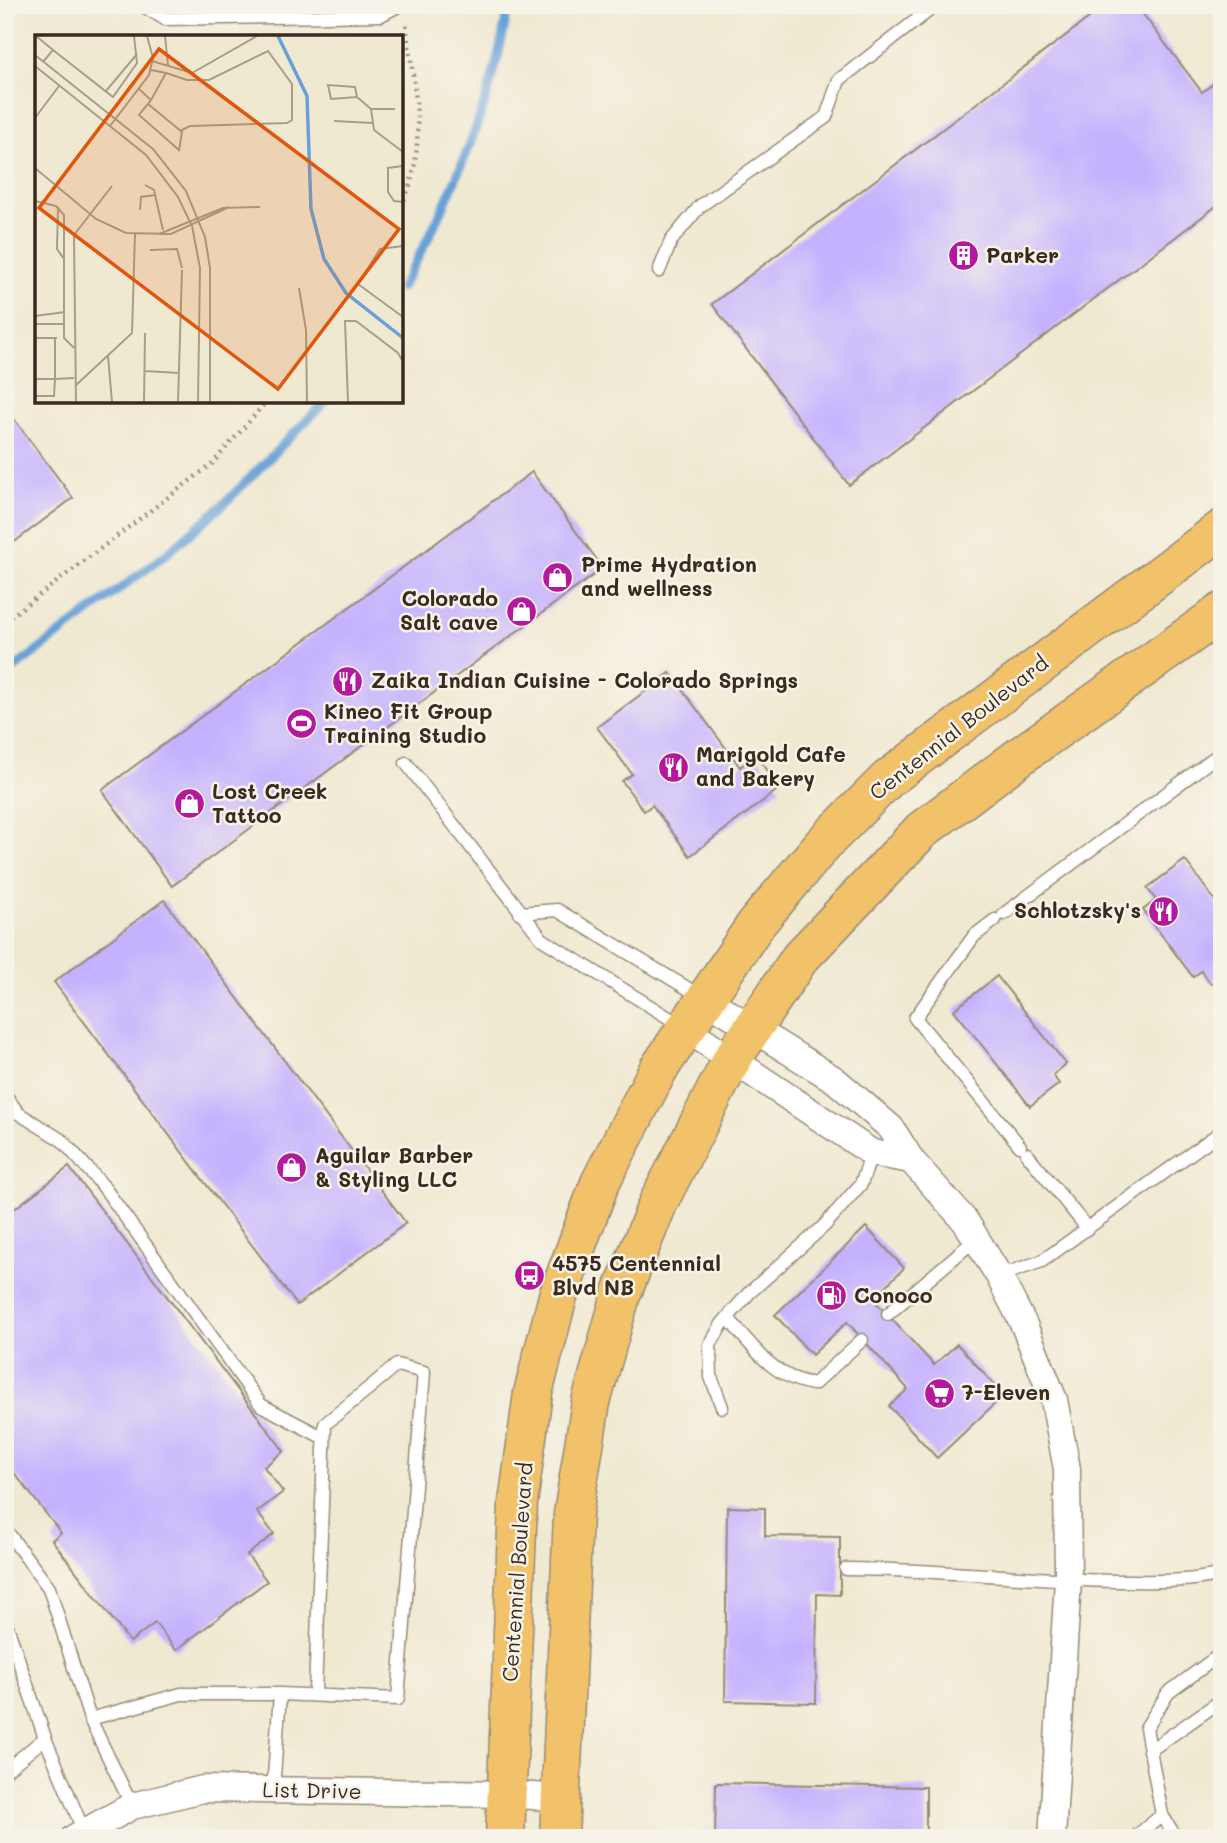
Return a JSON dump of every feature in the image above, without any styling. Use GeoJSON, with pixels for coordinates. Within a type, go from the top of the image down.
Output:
{"type":"FeatureCollection","features":[{"type":"Feature","properties":{"kind":"main road","name":"Centennial Boulevard"},"geometry":{"type":"LineString","coordinates":[[505,1838],[518,1503],[533,1393],[558,1296],[600,1183],[658,1070],[756,924],[824,843],[888,779],[1222,528]]}},
{"type":"Feature","properties":{"kind":"main road"},"geometry":{"type":"LineString","coordinates":[[559,1838],[573,1514],[591,1402],[621,1296],[658,1203],[732,1059],[751,1026],[800,958],[922,830],[1222,611]]}},
{"type":"Feature","properties":{"kind":"street"},"geometry":{"type":"LineString","coordinates":[[694,1013],[751,1026],[865,1103],[891,1128],[912,1160],[977,1238],[999,1276],[1054,1400],[1067,1469],[1068,1580],[1052,1838]]}},
{"type":"Feature","properties":{"kind":"street"},"geometry":{"type":"LineString","coordinates":[[694,1013],[732,1059],[872,1153],[912,1160]]}},
{"type":"Feature","properties":{"kind":"street","name":"List Drive"},"geometry":{"type":"LineString","coordinates":[[79,1835],[132,1807],[203,1788],[506,1794],[561,1798]]}},
{"type":"Feature","properties":{"kind":"lane"},"geometry":{"type":"LineString","coordinates":[[142,5],[165,19],[381,15],[400,5]]}},
{"type":"Feature","properties":{"kind":"lane"},"geometry":{"type":"LineString","coordinates":[[659,271],[671,241],[700,206],[826,117],[839,80],[936,5]]}},
{"type":"Feature","properties":{"kind":"lane"},"geometry":{"type":"LineString","coordinates":[[1087,1228],[915,1018],[974,936],[1222,752]]}},
{"type":"Feature","properties":{"kind":"lane"},"geometry":{"type":"LineString","coordinates":[[405,762],[542,939],[694,1013]]}},
{"type":"Feature","properties":{"kind":"lane"},"geometry":{"type":"LineString","coordinates":[[520,913],[557,910],[694,1013]]}},
{"type":"Feature","properties":{"kind":"lane"},"geometry":{"type":"LineString","coordinates":[[5,1095],[18,1112],[63,1141],[103,1186],[261,1405],[324,1438]]}},
{"type":"Feature","properties":{"kind":"lane"},"geometry":{"type":"LineString","coordinates":[[999,1276],[1042,1261],[1222,1131]]}},
{"type":"Feature","properties":{"kind":"lane"},"geometry":{"type":"LineString","coordinates":[[722,1407],[710,1377],[710,1345],[749,1293],[824,1226],[862,1184],[872,1153]]}},
{"type":"Feature","properties":{"kind":"lane"},"geometry":{"type":"LineString","coordinates":[[888,1314],[977,1238]]}},
{"type":"Feature","properties":{"kind":"lane"},"geometry":{"type":"LineString","coordinates":[[728,1318],[772,1368],[794,1382],[814,1384],[862,1340]]}},
{"type":"Feature","properties":{"kind":"lane"},"geometry":{"type":"LineString","coordinates":[[90,1719],[181,1694],[315,1694],[398,1699],[424,1372],[397,1365],[325,1424],[315,1694]]}},
{"type":"Feature","properties":{"kind":"lane"},"geometry":{"type":"LineString","coordinates":[[5,1529],[49,1588],[90,1719],[132,1807]]}},
{"type":"Feature","properties":{"kind":"lane"},"geometry":{"type":"LineString","coordinates":[[846,1569],[898,1569],[1068,1580],[1194,1581],[1222,1574]]}},
{"type":"Feature","properties":{"kind":"lane"},"geometry":{"type":"LineString","coordinates":[[5,1620],[79,1835]]}},
{"type":"Feature","properties":{"kind":"lane"},"geometry":{"type":"LineString","coordinates":[[1176,1838],[1162,1815],[1146,1728],[1168,1693],[1222,1653]]}},
{"type":"Feature","properties":{"kind":"lane"},"geometry":{"type":"LineString","coordinates":[[273,1790],[280,1694]]}},
{"type":"Feature","properties":{"kind":"lane"},"geometry":{"type":"LineString","coordinates":[[1150,1751],[1222,1700]]}},
{"type":"Feature","properties":{"kind":"lane"},"geometry":{"type":"LineString","coordinates":[[5,1772],[45,1738]]}},
{"type":"Feature","properties":{"kind":"lane"},"geometry":{"type":"LineString","coordinates":[[1134,1838],[1162,1815]]}},
{"type":"Feature","properties":{"kind":"path"},"geometry":{"type":"LineString","coordinates":[[402,204],[408,194],[418,127],[406,19]]}},
{"type":"Feature","properties":{"kind":"path"},"geometry":{"type":"LineString","coordinates":[[5,621],[212,464],[266,402]]}},
{"type":"Feature","properties":{"kind":"building","name":"Parker"},"geometry":{"type":"Polygon","coordinates":[[[1106,5],[1136,5],[1202,92],[1222,77],[1222,208],[1219,204],[849,485],[712,304],[1106,5]]]}},
{"type":"Feature","properties":{"kind":"building"},"geometry":{"type":"Polygon","coordinates":[[[5,407],[73,498],[5,549],[5,407]]]}},
{"type":"Feature","properties":{"kind":"building"},"geometry":{"type":"Polygon","coordinates":[[[532,472],[603,568],[172,886],[102,790],[532,472]]]}},
{"type":"Feature","properties":{"kind":"building"},"geometry":{"type":"Polygon","coordinates":[[[670,673],[740,767],[756,754],[780,788],[690,856],[652,805],[644,811],[622,781],[632,774],[597,727],[670,673]]]}},
{"type":"Feature","properties":{"kind":"building"},"geometry":{"type":"Polygon","coordinates":[[[1185,860],[1222,910],[1222,976],[1211,984],[1201,971],[1193,977],[1143,910],[1156,900],[1147,888],[1185,860]]]}},
{"type":"Feature","properties":{"kind":"building"},"geometry":{"type":"Polygon","coordinates":[[[164,900],[406,1223],[297,1305],[54,982],[164,900]]]}},
{"type":"Feature","properties":{"kind":"building"},"geometry":{"type":"Polygon","coordinates":[[[997,976],[1066,1064],[1053,1075],[1059,1084],[1030,1106],[954,1010],[997,976]]]}},
{"type":"Feature","properties":{"kind":"building"},"geometry":{"type":"Polygon","coordinates":[[[69,1167],[284,1451],[264,1467],[283,1492],[257,1512],[274,1534],[247,1555],[267,1581],[176,1650],[155,1623],[130,1642],[52,1540],[61,1533],[5,1461],[5,1216],[69,1167]]]}},
{"type":"Feature","properties":{"kind":"building"},"geometry":{"type":"Polygon","coordinates":[[[866,1227],[904,1268],[873,1299],[934,1365],[957,1344],[1004,1395],[937,1458],[889,1406],[908,1389],[847,1322],[812,1355],[775,1315],[866,1227]]]}},
{"type":"Feature","properties":{"kind":"building"},"geometry":{"type":"Polygon","coordinates":[[[727,1507],[765,1508],[765,1536],[840,1537],[840,1595],[817,1594],[816,1703],[725,1701],[727,1507]]]}},
{"type":"Feature","properties":{"kind":"building"},"geometry":{"type":"Polygon","coordinates":[[[716,1783],[926,1787],[926,1838],[715,1838],[716,1783]]]}},
{"type":"Feature","properties":{"kind":"waterway"},"geometry":{"type":"LineString","coordinates":[[402,286],[436,223],[481,114],[502,40],[508,5]]}},
{"type":"Feature","properties":{"kind":"waterway"},"geometry":{"type":"LineString","coordinates":[[5,675],[164,556],[225,503],[325,402]]}},
{"type":"Feature","properties":{"kind":"place","name":"Parker"},"geometry":{"type":"Point","coordinates":[963,256]}},
{"type":"Feature","properties":{"kind":"place","name":"Prime Hydration and wellness"},"geometry":{"type":"Point","coordinates":[558,577]}},
{"type":"Feature","properties":{"kind":"place","name":"Colorado Salt cave"},"geometry":{"type":"Point","coordinates":[521,611]}},
{"type":"Feature","properties":{"kind":"place","name":"Zaika Indian Cuisine - Colorado Springs"},"geometry":{"type":"Point","coordinates":[348,681]}},
{"type":"Feature","properties":{"kind":"place","name":"Kineo Fit Group Training Studio"},"geometry":{"type":"Point","coordinates":[301,724]}},
{"type":"Feature","properties":{"kind":"place","name":"Marigold Cafe and Bakery"},"geometry":{"type":"Point","coordinates":[673,767]}},
{"type":"Feature","properties":{"kind":"place","name":"Lost Creek Tattoo"},"geometry":{"type":"Point","coordinates":[189,804]}},
{"type":"Feature","properties":{"kind":"place","name":"Schlotzsky's"},"geometry":{"type":"Point","coordinates":[1164,911]}},
{"type":"Feature","properties":{"kind":"place","name":"Aguilar Barber & Styling LLC"},"geometry":{"type":"Point","coordinates":[292,1168]}},
{"type":"Feature","properties":{"kind":"place","name":"4575 Centennial Blvd NB"},"geometry":{"type":"Point","coordinates":[529,1276]}},
{"type":"Feature","properties":{"kind":"place","name":"Conoco"},"geometry":{"type":"Point","coordinates":[831,1296]}},
{"type":"Feature","properties":{"kind":"place","name":"7-Eleven"},"geometry":{"type":"Point","coordinates":[939,1393]}}]}
